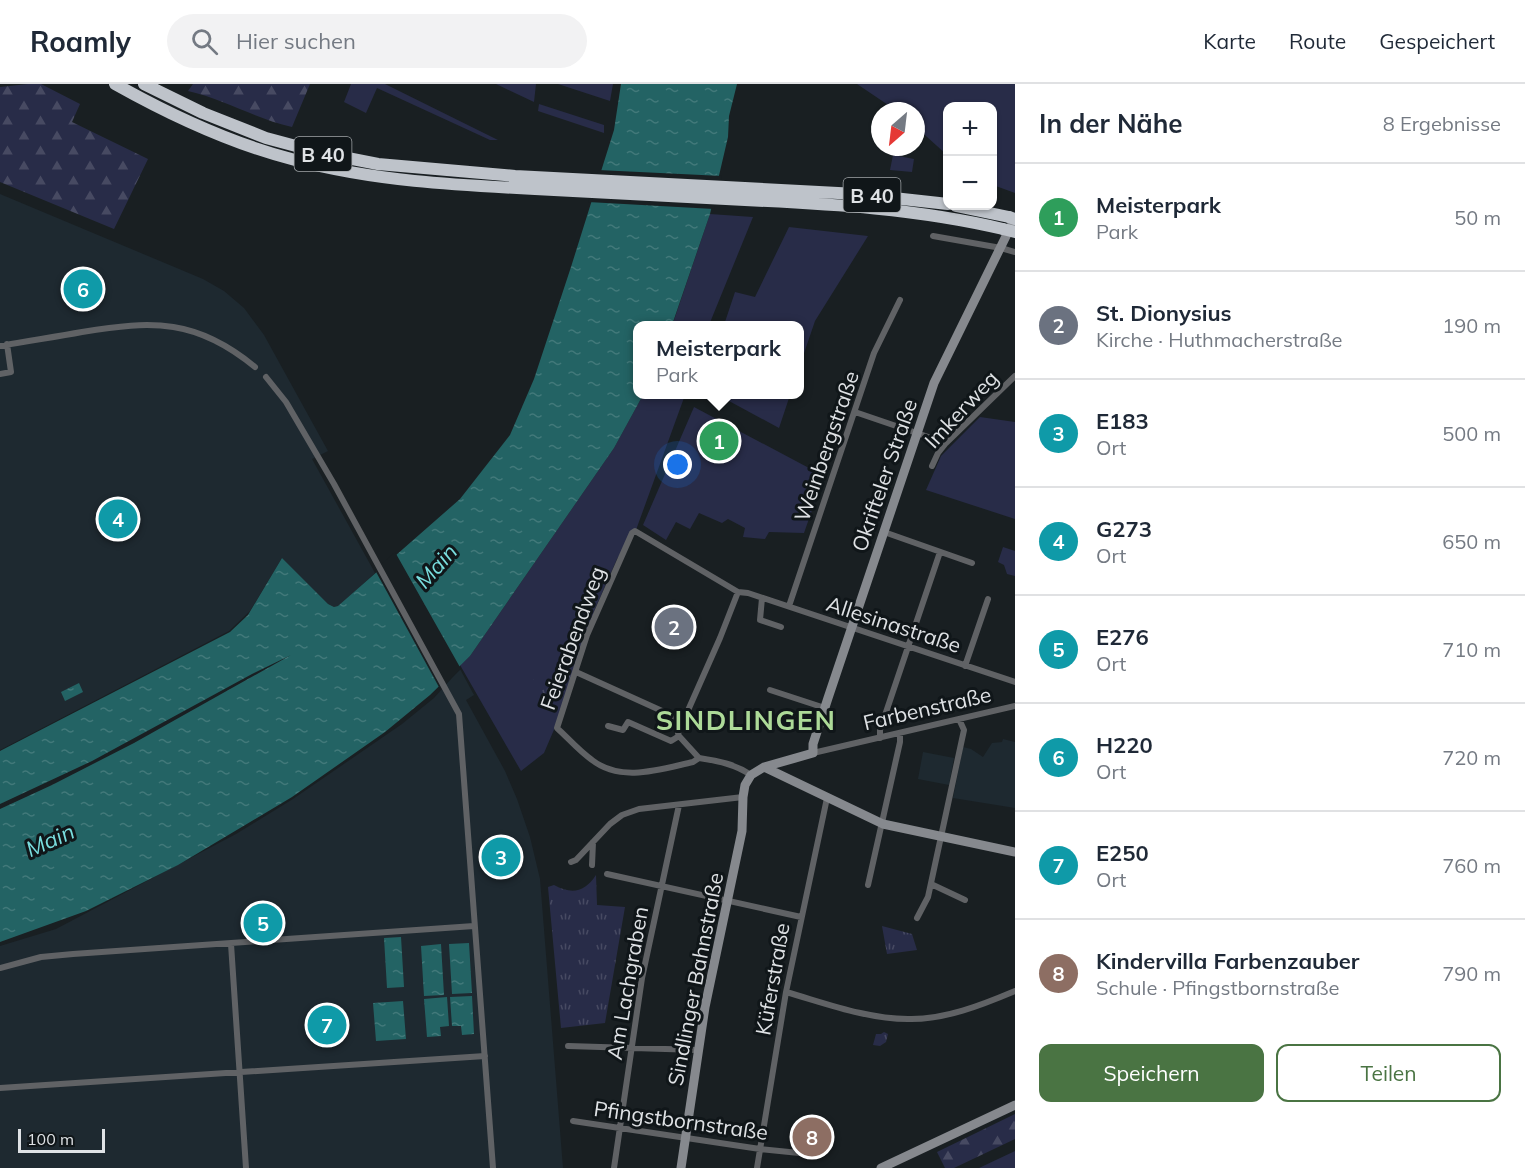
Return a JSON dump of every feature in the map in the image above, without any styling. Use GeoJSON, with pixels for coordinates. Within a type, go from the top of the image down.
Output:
{"type":"FeatureCollection","features":[{"type":"Feature","properties":{"kind":"highway","name":"B 40"},"geometry":{"type":"LineString","coordinates":[[115,84],[207,130],[293,160],[395,179],[461,186],[513,182],[796,190],[908,198],[943,203]]}},
{"type":"Feature","properties":{"kind":"highway","name":"B 40"},"geometry":{"type":"LineString","coordinates":[[144,84],[225,123],[266,138],[322,153],[404,168],[513,182],[924,213],[1009,230]]}},
{"type":"Feature","properties":{"kind":"highway"},"geometry":{"type":"LineString","coordinates":[[975,210],[1013,218]]}},
{"type":"Feature","properties":{"kind":"street","name":"Okrifteler Straße"},"geometry":{"type":"LineString","coordinates":[[813,753],[812,749],[851,628],[934,383],[1001,248],[1013,218]]}},
{"type":"Feature","properties":{"kind":"street"},"geometry":{"type":"LineString","coordinates":[[933,236],[1015,252]]}},
{"type":"Feature","properties":{"kind":"street","name":"Weinbergstraße"},"geometry":{"type":"LineString","coordinates":[[789,606],[874,353],[900,300]]}},
{"type":"Feature","properties":{"kind":"street"},"geometry":{"type":"LineString","coordinates":[[0,374],[11,372],[4,345],[134,324],[164,325],[192,331],[238,353],[255,367]]}},
{"type":"Feature","properties":{"kind":"street"},"geometry":{"type":"LineString","coordinates":[[266,376],[286,402],[334,484],[459,714],[494,1168]]}},
{"type":"Feature","properties":{"kind":"street","name":"Imkerweg"},"geometry":{"type":"LineString","coordinates":[[932,466],[946,443],[1015,376]]}},
{"type":"Feature","properties":{"kind":"street"},"geometry":{"type":"LineString","coordinates":[[855,412],[946,443]]}},
{"type":"Feature","properties":{"kind":"street","name":"Allesinastraße"},"geometry":{"type":"LineString","coordinates":[[637,532],[738,592],[789,606],[1015,682]]}},
{"type":"Feature","properties":{"kind":"street","name":"Feierabendweg"},"geometry":{"type":"LineString","coordinates":[[637,532],[632,533],[598,606],[557,728],[592,761],[618,771],[639,773],[684,764],[699,758]]}},
{"type":"Feature","properties":{"kind":"street"},"geometry":{"type":"LineString","coordinates":[[884,532],[972,563]]}},
{"type":"Feature","properties":{"kind":"street"},"geometry":{"type":"LineString","coordinates":[[880,738],[880,730],[940,552]]}},
{"type":"Feature","properties":{"kind":"street"},"geometry":{"type":"LineString","coordinates":[[608,726],[623,730],[628,722],[671,741],[679,736],[682,720],[703,678],[738,592]]}},
{"type":"Feature","properties":{"kind":"street"},"geometry":{"type":"LineString","coordinates":[[762,598],[760,620],[781,627]]}},
{"type":"Feature","properties":{"kind":"street"},"geometry":{"type":"LineString","coordinates":[[965,666],[988,599]]}},
{"type":"Feature","properties":{"kind":"street"},"geometry":{"type":"LineString","coordinates":[[576,672],[682,720]]}},
{"type":"Feature","properties":{"kind":"street"},"geometry":{"type":"LineString","coordinates":[[770,690],[825,708]]}},
{"type":"Feature","properties":{"kind":"street","name":"Farbenstraße"},"geometry":{"type":"LineString","coordinates":[[751,775],[764,767],[813,753],[1015,706]]}},
{"type":"Feature","properties":{"kind":"street"},"geometry":{"type":"LineString","coordinates":[[916,918],[928,897],[942,837],[964,730],[959,719]]}},
{"type":"Feature","properties":{"kind":"street"},"geometry":{"type":"LineString","coordinates":[[868,885],[900,742],[900,733]]}},
{"type":"Feature","properties":{"kind":"street"},"geometry":{"type":"LineString","coordinates":[[572,862],[622,815],[639,809],[743,797],[745,785],[751,775],[720,761],[699,758],[679,736]]}},
{"type":"Feature","properties":{"kind":"street"},"geometry":{"type":"LineString","coordinates":[[764,767],[882,824],[1015,852]]}},
{"type":"Feature","properties":{"kind":"street","name":"Sindlinger Bahnstraße"},"geometry":{"type":"LineString","coordinates":[[681,1168],[705,1007],[743,826],[743,797]]}},
{"type":"Feature","properties":{"kind":"street","name":"Küferstraße"},"geometry":{"type":"LineString","coordinates":[[757,1168],[786,992],[827,798]]}},
{"type":"Feature","properties":{"kind":"street","name":"Am Lachgraben"},"geometry":{"type":"LineString","coordinates":[[614,1168],[642,978],[679,805]]}},
{"type":"Feature","properties":{"kind":"street"},"geometry":{"type":"LineString","coordinates":[[592,865],[593,842]]}},
{"type":"Feature","properties":{"kind":"street"},"geometry":{"type":"LineString","coordinates":[[607,874],[801,917]]}},
{"type":"Feature","properties":{"kind":"street"},"geometry":{"type":"LineString","coordinates":[[931,884],[965,900]]}},
{"type":"Feature","properties":{"kind":"street"},"geometry":{"type":"LineString","coordinates":[[0,968],[51,956],[474,926]]}},
{"type":"Feature","properties":{"kind":"street"},"geometry":{"type":"LineString","coordinates":[[231,944],[246,1168]]}},
{"type":"Feature","properties":{"kind":"street"},"geometry":{"type":"LineString","coordinates":[[786,992],[879,1017],[908,1019],[942,1016],[1015,991]]}},
{"type":"Feature","properties":{"kind":"street"},"geometry":{"type":"LineString","coordinates":[[568,1046],[698,1050]]}},
{"type":"Feature","properties":{"kind":"street"},"geometry":{"type":"LineString","coordinates":[[0,1088],[485,1056]]}},
{"type":"Feature","properties":{"kind":"street"},"geometry":{"type":"LineString","coordinates":[[881,1168],[1015,1105]]}},
{"type":"Feature","properties":{"kind":"street","name":"Pfingstbornstraße"},"geometry":{"type":"LineString","coordinates":[[573,1121],[760,1149],[819,1155]]}},
{"type":"Feature","properties":{"kind":"shaded area"},"geometry":{"type":"Polygon","coordinates":[[[0,194],[203,279],[224,291],[244,308],[264,335],[328,451],[312,459],[375,573],[339,606],[334,607],[328,604],[282,558],[250,611],[229,631],[0,750],[0,194]]]}},
{"type":"Feature","properties":{"kind":"shaded area"},"geometry":{"type":"Polygon","coordinates":[[[460,669],[474,695],[466,700],[505,771],[517,799],[530,837],[540,879],[563,1168],[0,1168],[0,946],[56,929],[236,834],[293,799],[402,724],[434,698],[460,669]]]}},
{"type":"Feature","properties":{"kind":"shaded area"},"geometry":{"type":"Polygon","coordinates":[[[1003,739],[1015,742],[1015,808],[953,798],[963,747],[983,757],[992,743],[1002,742],[1003,739]]]}},
{"type":"Feature","properties":{"kind":"shaded area"},"geometry":{"type":"Polygon","coordinates":[[[923,752],[954,758],[949,785],[918,779],[923,752]]]}},
{"type":"Feature","properties":{"kind":"green space"},"geometry":{"type":"Polygon","coordinates":[[[41,84],[80,104],[72,122],[148,159],[114,229],[0,182],[0,87],[41,84]]]}},
{"type":"Feature","properties":{"kind":"green space"},"geometry":{"type":"Polygon","coordinates":[[[193,84],[310,84],[292,127],[188,91],[193,84]]]}},
{"type":"Feature","properties":{"kind":"green space"},"geometry":{"type":"Polygon","coordinates":[[[351,84],[385,84],[498,140],[490,140],[377,88],[366,113],[344,102],[351,84]]]}},
{"type":"Feature","properties":{"kind":"green space"},"geometry":{"type":"Polygon","coordinates":[[[496,84],[536,84],[534,102],[496,84]]]}},
{"type":"Feature","properties":{"kind":"green space"},"geometry":{"type":"Polygon","coordinates":[[[558,84],[613,84],[610,101],[558,84]]]}},
{"type":"Feature","properties":{"kind":"green space"},"geometry":{"type":"Polygon","coordinates":[[[857,84],[1015,84],[1015,193],[997,186],[997,102],[943,102],[943,151],[925,135],[925,102],[884,102],[857,84]]]}},
{"type":"Feature","properties":{"kind":"green space"},"geometry":{"type":"Polygon","coordinates":[[[539,104],[604,125],[604,133],[538,111],[539,104]]]}},
{"type":"Feature","properties":{"kind":"green space"},"geometry":{"type":"Polygon","coordinates":[[[893,156],[914,159],[912,172],[890,170],[893,156]]]}},
{"type":"Feature","properties":{"kind":"green space"},"geometry":{"type":"Polygon","coordinates":[[[710,214],[753,217],[711,321],[674,321],[710,214]]]}},
{"type":"Feature","properties":{"kind":"green space"},"geometry":{"type":"Polygon","coordinates":[[[789,227],[868,236],[815,321],[804,353],[804,321],[725,321],[735,292],[755,297],[789,227]]]}},
{"type":"Feature","properties":{"kind":"green space"},"geometry":{"type":"Polygon","coordinates":[[[641,399],[684,399],[636,530],[617,559],[595,609],[562,711],[544,753],[521,771],[460,665],[470,656],[614,448],[641,399]]]}},
{"type":"Feature","properties":{"kind":"green space"},"geometry":{"type":"Polygon","coordinates":[[[725,399],[788,399],[779,428],[725,399]]]}},
{"type":"Feature","properties":{"kind":"green space"},"geometry":{"type":"Polygon","coordinates":[[[694,407],[824,476],[804,533],[769,532],[765,539],[743,537],[745,528],[728,519],[722,523],[699,513],[690,529],[676,522],[666,540],[643,525],[694,407]]]}},
{"type":"Feature","properties":{"kind":"green space"},"geometry":{"type":"Polygon","coordinates":[[[980,417],[1015,422],[1015,519],[926,490],[941,456],[980,417]]]}},
{"type":"Feature","properties":{"kind":"green space"},"geometry":{"type":"Polygon","coordinates":[[[1003,547],[1015,551],[1015,576],[1007,574],[1004,565],[998,562],[1003,547]]]}},
{"type":"Feature","properties":{"kind":"green space"},"geometry":{"type":"Polygon","coordinates":[[[545,668],[571,674],[559,706],[523,690],[545,668]]]}},
{"type":"Feature","properties":{"kind":"green space"},"geometry":{"type":"Polygon","coordinates":[[[596,875],[597,905],[625,907],[605,1023],[561,1028],[548,887],[554,885],[567,890],[578,890],[592,881],[596,875]]]}},
{"type":"Feature","properties":{"kind":"green space"},"geometry":{"type":"Polygon","coordinates":[[[882,926],[912,934],[917,950],[887,954],[882,926]]]}},
{"type":"Feature","properties":{"kind":"green space"},"geometry":{"type":"Polygon","coordinates":[[[884,1032],[888,1034],[886,1042],[880,1046],[873,1045],[876,1034],[884,1032]]]}},
{"type":"Feature","properties":{"kind":"green space"},"geometry":{"type":"Polygon","coordinates":[[[1015,1114],[1015,1139],[954,1168],[945,1168],[937,1152],[1015,1114]]]}},
{"type":"Feature","properties":{"kind":"green space"},"geometry":{"type":"Polygon","coordinates":[[[1015,1151],[1015,1168],[979,1168],[1015,1151]]]}},
{"type":"Feature","properties":{"kind":"water","name":"Main"},"geometry":{"type":"Polygon","coordinates":[[[621,84],[737,84],[729,116],[728,137],[710,214],[673,321],[633,321],[633,399],[641,399],[614,448],[470,656],[430,695],[385,732],[292,797],[178,865],[86,911],[0,942],[0,809],[134,743],[291,655],[92,761],[0,804],[0,751],[230,632],[248,615],[282,558],[328,604],[338,606],[460,499],[510,435],[534,379],[614,130],[621,84]]]}},
{"type":"Feature","properties":{"kind":"water"},"geometry":{"type":"Polygon","coordinates":[[[79,683],[83,692],[65,701],[61,692],[79,683]]]}},
{"type":"Feature","properties":{"kind":"water"},"geometry":{"type":"Polygon","coordinates":[[[401,937],[404,987],[387,988],[384,938],[401,937]]]}},
{"type":"Feature","properties":{"kind":"water"},"geometry":{"type":"Polygon","coordinates":[[[469,943],[472,993],[452,994],[449,944],[469,943]]]}},
{"type":"Feature","properties":{"kind":"water"},"geometry":{"type":"Polygon","coordinates":[[[441,944],[444,995],[424,996],[421,946],[441,944]]]}},
{"type":"Feature","properties":{"kind":"water"},"geometry":{"type":"Polygon","coordinates":[[[472,996],[474,1034],[462,1035],[461,1026],[452,1026],[450,997],[472,996]]]}},
{"type":"Feature","properties":{"kind":"water"},"geometry":{"type":"Polygon","coordinates":[[[447,997],[449,1026],[440,1027],[441,1036],[427,1037],[424,999],[447,997]]]}},
{"type":"Feature","properties":{"kind":"water"},"geometry":{"type":"Polygon","coordinates":[[[403,1001],[406,1039],[376,1041],[373,1003],[403,1001]]]}},
{"type":"Feature","properties":{"kind":"pier"},"geometry":{"type":"Polygon","coordinates":[[[598,170],[722,176],[714,209],[588,202],[598,170]]]}},
{"type":"Feature","properties":{"kind":"pier"},"geometry":{"type":"Polygon","coordinates":[[[395,552],[461,669],[440,689],[375,570],[395,552]]]}},
{"type":"Feature","properties":{"kind":"place","name":"H220"},"geometry":{"type":"Point","coordinates":[83,289]}},
{"type":"Feature","properties":{"kind":"place","name":"Meisterpark"},"geometry":{"type":"Point","coordinates":[719,441]}},
{"type":"Feature","properties":{"kind":"place","name":"G273"},"geometry":{"type":"Point","coordinates":[118,519]}},
{"type":"Feature","properties":{"kind":"place","name":"St. Dionysius"},"geometry":{"type":"Point","coordinates":[674,627]}},
{"type":"Feature","properties":{"kind":"place","name":"E183"},"geometry":{"type":"Point","coordinates":[501,857]}},
{"type":"Feature","properties":{"kind":"place","name":"E276"},"geometry":{"type":"Point","coordinates":[263,923]}},
{"type":"Feature","properties":{"kind":"place","name":"E250"},"geometry":{"type":"Point","coordinates":[327,1025]}},
{"type":"Feature","properties":{"kind":"place","name":"Kindervilla Farbenzauber"},"geometry":{"type":"Point","coordinates":[812,1137]}},
{"type":"Feature","properties":{"kind":"district","name":"SINDLINGEN"},"geometry":{"type":"Point","coordinates":[746,720]}}]}
